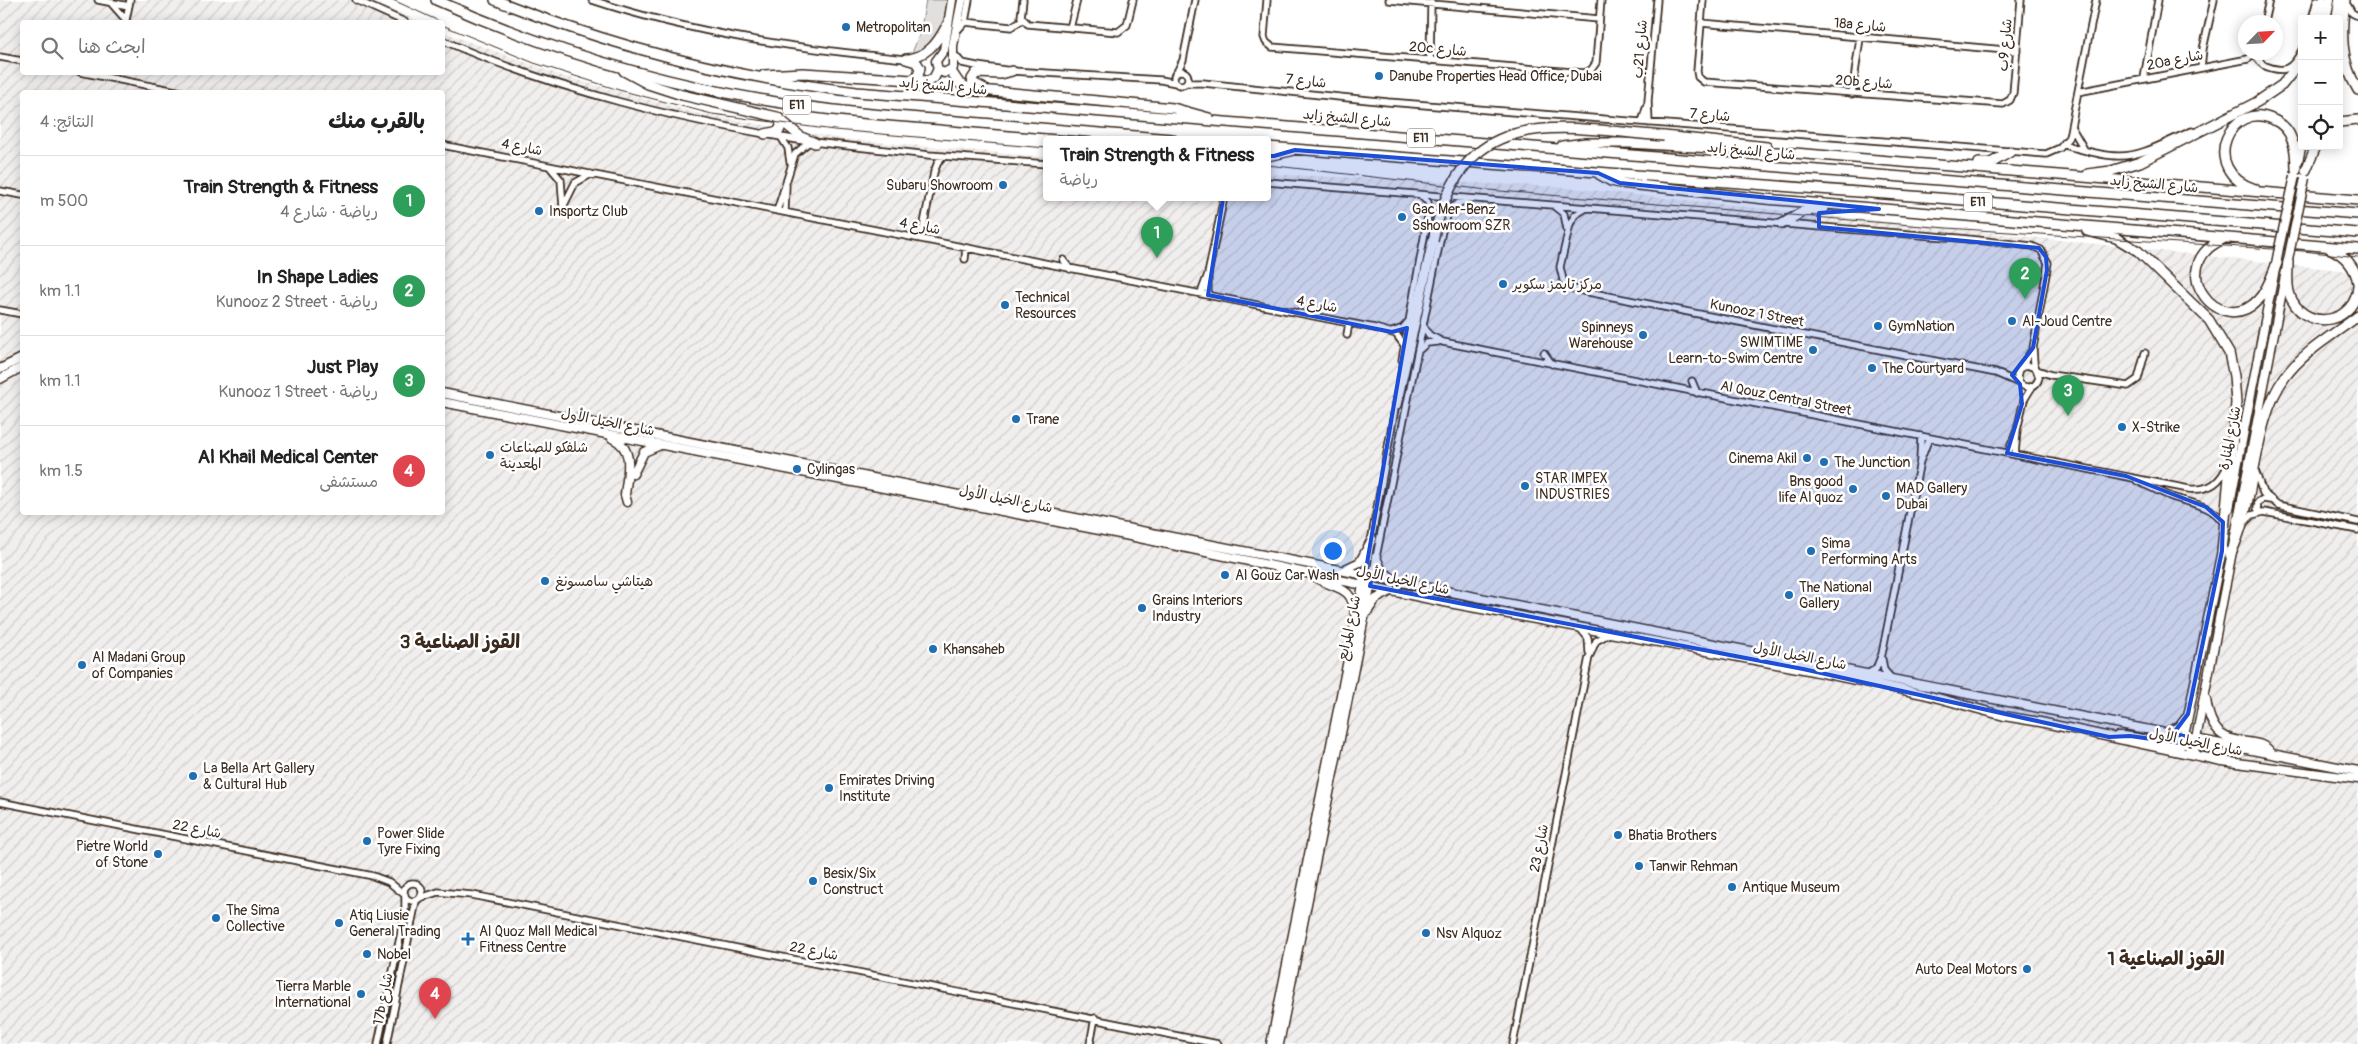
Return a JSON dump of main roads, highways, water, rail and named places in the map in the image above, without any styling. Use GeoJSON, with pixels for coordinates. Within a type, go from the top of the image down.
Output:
{"type":"FeatureCollection","features":[{"type":"Feature","properties":{"kind":"highway","name":"E11"},"geometry":{"type":"LineString","coordinates":[[436,0],[532,39],[620,68],[720,91],[829,110],[1137,136]]}},
{"type":"Feature","properties":{"kind":"highway","name":"شارع الشيخ زايد"},"geometry":{"type":"LineString","coordinates":[[495,0],[556,23],[631,46],[758,76],[857,92],[2358,214]]}},
{"type":"Feature","properties":{"kind":"highway"},"geometry":{"type":"LineString","coordinates":[[2318,15],[2323,0]]}},
{"type":"Feature","properties":{"kind":"highway"},"geometry":{"type":"LineString","coordinates":[[2347,2],[2342,46],[2351,78],[2358,90]]}},
{"type":"Feature","properties":{"kind":"highway"},"geometry":{"type":"LineString","coordinates":[[906,59],[916,62],[920,68],[918,76],[912,80]]}},
{"type":"Feature","properties":{"kind":"highway"},"geometry":{"type":"LineString","coordinates":[[2067,175],[2101,173],[2130,166],[2274,92],[2289,78],[2298,66]]}},
{"type":"Feature","properties":{"kind":"highway"},"geometry":{"type":"LineString","coordinates":[[620,68],[641,81],[682,95],[780,119],[798,135],[812,142]]}},
{"type":"Feature","properties":{"kind":"highway"},"geometry":{"type":"LineString","coordinates":[[758,76],[803,73],[930,80],[936,76],[938,70]]}},
{"type":"Feature","properties":{"kind":"highway"},"geometry":{"type":"LineString","coordinates":[[951,70],[959,83],[966,88],[1180,109],[1216,121]]}},
{"type":"Feature","properties":{"kind":"highway"},"geometry":{"type":"LineString","coordinates":[[991,90],[975,85],[972,81],[974,75],[980,72],[1002,74],[1012,71]]}},
{"type":"Feature","properties":{"kind":"highway"},"geometry":{"type":"LineString","coordinates":[[2270,193],[2242,183],[2232,175],[2227,167],[2223,157],[2225,141],[2229,132],[2237,124],[2248,118],[2260,116],[2271,118],[2282,124],[2293,141],[2296,173]]}},
{"type":"Feature","properties":{"kind":"highway"},"geometry":{"type":"LineString","coordinates":[[765,134],[779,131],[781,126],[780,119]]}},
{"type":"Feature","properties":{"kind":"highway"},"geometry":{"type":"LineString","coordinates":[[2343,122],[2358,120]]}},
{"type":"Feature","properties":{"kind":"highway"},"geometry":{"type":"LineString","coordinates":[[1396,405],[1440,209],[1456,177],[1473,158],[1501,138],[1526,130],[1552,127],[1760,146],[1794,153]]}},
{"type":"Feature","properties":{"kind":"highway"},"geometry":{"type":"LineString","coordinates":[[1549,148],[1586,143],[1629,143],[1794,153],[2358,200]]}},
{"type":"Feature","properties":{"kind":"highway","name":"E11"},"geometry":{"type":"LineString","coordinates":[[1271,147],[1951,199],[2358,234]]}},
{"type":"Feature","properties":{"kind":"highway"},"geometry":{"type":"LineString","coordinates":[[1271,156],[1281,155],[1295,150]]}},
{"type":"Feature","properties":{"kind":"highway"},"geometry":{"type":"LineString","coordinates":[[2306,174],[2315,150]]}},
{"type":"Feature","properties":{"kind":"highway"},"geometry":{"type":"LineString","coordinates":[[1947,166],[1964,163],[1988,164],[2010,152]]}},
{"type":"Feature","properties":{"kind":"highway"},"geometry":{"type":"LineString","coordinates":[[1598,173],[1606,179],[1620,183],[1879,209],[2358,249]]}},
{"type":"Feature","properties":{"kind":"highway"},"geometry":{"type":"LineString","coordinates":[[2326,198],[2358,194]]}},
{"type":"Feature","properties":{"kind":"highway"},"geometry":{"type":"LineString","coordinates":[[1782,224],[1796,214],[1809,210],[1862,211],[1879,209]]}},
{"type":"Feature","properties":{"kind":"highway"},"geometry":{"type":"LineString","coordinates":[[2033,222],[2100,232],[2123,241],[2143,256],[2209,320],[2226,346],[2234,376],[2235,412],[2223,522],[2226,553]]}},
{"type":"Feature","properties":{"kind":"highway"},"geometry":{"type":"LineString","coordinates":[[2226,238],[2207,250],[2200,259],[2197,271],[2197,283],[2202,294],[2214,306],[2225,310],[2237,311],[2254,304],[2265,291],[2277,262]]}},
{"type":"Feature","properties":{"kind":"highway"},"geometry":{"type":"LineString","coordinates":[[2288,262],[2289,290],[2292,300],[2301,311],[2313,318],[2329,320],[2346,312],[2354,302],[2358,284],[2355,271],[2348,260],[2324,246]]}},
{"type":"Feature","properties":{"kind":"highway"},"geometry":{"type":"LineString","coordinates":[[2226,553],[2240,532],[2268,409],[2284,378],[2309,353],[2358,316]]}},
{"type":"Feature","properties":{"kind":"main road"},"geometry":{"type":"LineString","coordinates":[[952,0],[944,50],[936,61],[938,70],[944,73],[951,70],[954,64],[952,51],[962,0]]}},
{"type":"Feature","properties":{"kind":"main road"},"geometry":{"type":"LineString","coordinates":[[2327,15],[2330,0]]}},
{"type":"Feature","properties":{"kind":"main road"},"geometry":{"type":"LineString","coordinates":[[2337,15],[2339,0]]}},
{"type":"Feature","properties":{"kind":"main road"},"geometry":{"type":"LineString","coordinates":[[906,59],[931,50],[938,42],[948,22]]}},
{"type":"Feature","properties":{"kind":"main road","name":"شارع المنارة"},"geometry":{"type":"LineString","coordinates":[[2196,739],[2279,248],[2301,150]]}},
{"type":"Feature","properties":{"kind":"main road","name":"شارع المنارة"},"geometry":{"type":"LineString","coordinates":[[2186,740],[2188,714],[2226,553],[2310,150]]}},
{"type":"Feature","properties":{"kind":"main road"},"geometry":{"type":"LineString","coordinates":[[0,369],[20,359]]}},
{"type":"Feature","properties":{"kind":"main road"},"geometry":{"type":"LineString","coordinates":[[0,379],[20,368]]}},
{"type":"Feature","properties":{"kind":"main road","name":"شارع الخيل الأول"},"geometry":{"type":"LineString","coordinates":[[445,394],[2164,733],[2186,740],[2196,739],[2358,771]]}},
{"type":"Feature","properties":{"kind":"main road","name":"شارع الخيل الأول"},"geometry":{"type":"LineString","coordinates":[[445,403],[1125,535],[1392,591],[1612,632],[1924,694],[2004,716],[2196,753],[2246,765],[2318,772],[2358,779]]}},
{"type":"Feature","properties":{"kind":"main road"},"geometry":{"type":"LineString","coordinates":[[601,433],[619,442],[628,454],[625,495],[627,502]]}},
{"type":"Feature","properties":{"kind":"main road"},"geometry":{"type":"LineString","coordinates":[[633,474],[644,452],[663,445]]}},
{"type":"Feature","properties":{"kind":"main road"},"geometry":{"type":"LineString","coordinates":[[1343,570],[1360,562],[1372,539]]}},
{"type":"Feature","properties":{"kind":"main road"},"geometry":{"type":"LineString","coordinates":[[1376,557],[1381,569],[1396,582]]}},
{"type":"Feature","properties":{"kind":"main road"},"geometry":{"type":"LineString","coordinates":[[1313,575],[1348,592],[1354,603],[1356,620]]}},
{"type":"Feature","properties":{"kind":"main road","name":"شارع المرابع"},"geometry":{"type":"LineString","coordinates":[[1279,1040],[1364,616],[1368,576]]}},
{"type":"Feature","properties":{"kind":"main road","name":"شارع المرابع"},"geometry":{"type":"LineString","coordinates":[[1279,1040],[1356,620],[1367,586]]}},
{"type":"Feature","properties":{"kind":"main road"},"geometry":{"type":"LineString","coordinates":[[1364,616],[1376,599],[1392,591]]}},
{"type":"Feature","properties":{"kind":"main road"},"geometry":{"type":"LineString","coordinates":[[2205,692],[2209,717],[2218,731],[2232,739],[2265,747],[2272,754]]}},
{"type":"Feature","properties":{"kind":"main road"},"geometry":{"type":"LineString","coordinates":[[2164,733],[2179,727],[2188,714]]}},
{"type":"Feature","properties":{"kind":"main road"},"geometry":{"type":"LineString","coordinates":[[2109,737],[2130,736],[2186,740],[2196,753]]}},
{"type":"Feature","properties":{"kind":"main road"},"geometry":{"type":"LineString","coordinates":[[2196,753],[2197,745],[2256,756],[2272,754]]}},
{"type":"Feature","properties":{"kind":"main road","name":"شارع المرابع"},"geometry":{"type":"LineString","coordinates":[[1271,1044],[1279,1040]]}},
{"type":"Feature","properties":{"kind":"railway"},"geometry":{"type":"LineString","coordinates":[[393,0],[437,20]]}},
{"type":"Feature","properties":{"kind":"railway"},"geometry":{"type":"LineString","coordinates":[[445,26],[534,63],[619,90],[712,114],[834,130],[1043,148]]}},
{"type":"Feature","properties":{"kind":"railway"},"geometry":{"type":"LineString","coordinates":[[1271,165],[1488,190],[1947,228],[2303,251],[2358,257]]}},
{"type":"Feature","properties":{"kind":"place","name":"Metropolitan"},"geometry":{"type":"Point","coordinates":[846,27]}},
{"type":"Feature","properties":{"kind":"place","name":"Danube Properties Head Office, Dubai"},"geometry":{"type":"Point","coordinates":[1379,76]}},
{"type":"Feature","properties":{"kind":"place","name":"Subaru Showroom"},"geometry":{"type":"Point","coordinates":[1003,185]}},
{"type":"Feature","properties":{"kind":"place","name":"Insportz Club"},"geometry":{"type":"Point","coordinates":[539,211]}},
{"type":"Feature","properties":{"kind":"place","name":"Gac Mer-Benz Sshowroom SZR"},"geometry":{"type":"Point","coordinates":[1402,217]}},
{"type":"Feature","properties":{"kind":"place","name":"Train Strength & Fitness"},"geometry":{"type":"Point","coordinates":[1157,258]}},
{"type":"Feature","properties":{"kind":"place","name":"مركز تايمز سكوير"},"geometry":{"type":"Point","coordinates":[1503,284]}},
{"type":"Feature","properties":{"kind":"place","name":"In Shape Ladies"},"geometry":{"type":"Point","coordinates":[2025,299]}},
{"type":"Feature","properties":{"kind":"place","name":"Technical Resources"},"geometry":{"type":"Point","coordinates":[1005,305]}},
{"type":"Feature","properties":{"kind":"place","name":"Al-Joud Centre"},"geometry":{"type":"Point","coordinates":[2012,321]}},
{"type":"Feature","properties":{"kind":"place","name":"GymNation"},"geometry":{"type":"Point","coordinates":[1878,326]}},
{"type":"Feature","properties":{"kind":"place","name":"Spinneys Warehouse"},"geometry":{"type":"Point","coordinates":[1643,335]}},
{"type":"Feature","properties":{"kind":"place","name":"SWIMTIME Learn-to-Swim Centre"},"geometry":{"type":"Point","coordinates":[1813,350]}},
{"type":"Feature","properties":{"kind":"place","name":"The Courtyard"},"geometry":{"type":"Point","coordinates":[1872,368]}},
{"type":"Feature","properties":{"kind":"place","name":"Just Play"},"geometry":{"type":"Point","coordinates":[2068,416]}},
{"type":"Feature","properties":{"kind":"place","name":"Trane"},"geometry":{"type":"Point","coordinates":[1016,419]}},
{"type":"Feature","properties":{"kind":"place","name":"X-Strike"},"geometry":{"type":"Point","coordinates":[2122,427]}},
{"type":"Feature","properties":{"kind":"place","name":"شلفكو للصناعات المعدينة"},"geometry":{"type":"Point","coordinates":[490,455]}},
{"type":"Feature","properties":{"kind":"place","name":"Cinema Akil"},"geometry":{"type":"Point","coordinates":[1807,458]}},
{"type":"Feature","properties":{"kind":"place","name":"The Junction"},"geometry":{"type":"Point","coordinates":[1824,462]}},
{"type":"Feature","properties":{"kind":"place","name":"Cylingas"},"geometry":{"type":"Point","coordinates":[797,469]}},
{"type":"Feature","properties":{"kind":"place","name":"STAR IMPEX INDUSTRIES"},"geometry":{"type":"Point","coordinates":[1525,486]}},
{"type":"Feature","properties":{"kind":"place","name":"Bns good life Al quoz"},"geometry":{"type":"Point","coordinates":[1853,489]}},
{"type":"Feature","properties":{"kind":"place","name":"MAD Gallery Dubai"},"geometry":{"type":"Point","coordinates":[1886,496]}},
{"type":"Feature","properties":{"kind":"place","name":"Sima Performing Arts"},"geometry":{"type":"Point","coordinates":[1811,551]}},
{"type":"Feature","properties":{"kind":"place","name":"Al Gouz Car Wash"},"geometry":{"type":"Point","coordinates":[1225,575]}},
{"type":"Feature","properties":{"kind":"place","name":"هيتاشي سامسونغ"},"geometry":{"type":"Point","coordinates":[545,581]}},
{"type":"Feature","properties":{"kind":"place","name":"The National Gallery"},"geometry":{"type":"Point","coordinates":[1789,595]}},
{"type":"Feature","properties":{"kind":"place","name":"Grains Interiors Industry"},"geometry":{"type":"Point","coordinates":[1142,608]}},
{"type":"Feature","properties":{"kind":"place","name":"Khansaheb"},"geometry":{"type":"Point","coordinates":[933,649]}},
{"type":"Feature","properties":{"kind":"place","name":"Al Madani Group of Companies"},"geometry":{"type":"Point","coordinates":[82,665]}},
{"type":"Feature","properties":{"kind":"place","name":"La Bella Art Gallery & Cultural Hub"},"geometry":{"type":"Point","coordinates":[193,776]}},
{"type":"Feature","properties":{"kind":"place","name":"Emirates Driving Institute"},"geometry":{"type":"Point","coordinates":[829,788]}},
{"type":"Feature","properties":{"kind":"place","name":"Bhatia Brothers"},"geometry":{"type":"Point","coordinates":[1618,835]}},
{"type":"Feature","properties":{"kind":"place","name":"Power Slide Tyre Fixing"},"geometry":{"type":"Point","coordinates":[367,841]}},
{"type":"Feature","properties":{"kind":"place","name":"Pietre World of Stone"},"geometry":{"type":"Point","coordinates":[158,854]}},
{"type":"Feature","properties":{"kind":"place","name":"Tanwir Rehman"},"geometry":{"type":"Point","coordinates":[1639,866]}},
{"type":"Feature","properties":{"kind":"place","name":"Besix/Six Construct"},"geometry":{"type":"Point","coordinates":[813,881]}},
{"type":"Feature","properties":{"kind":"place","name":"Antique Museum"},"geometry":{"type":"Point","coordinates":[1732,887]}},
{"type":"Feature","properties":{"kind":"place","name":"The Sima Collective"},"geometry":{"type":"Point","coordinates":[216,918]}},
{"type":"Feature","properties":{"kind":"place","name":"Atiq Liusie General Trading"},"geometry":{"type":"Point","coordinates":[339,923]}},
{"type":"Feature","properties":{"kind":"place","name":"Nsv Alquoz"},"geometry":{"type":"Point","coordinates":[1426,933]}},
{"type":"Feature","properties":{"kind":"place","name":"Al Quoz Mall Medical Fitness Centre"},"geometry":{"type":"Point","coordinates":[468,939]}},
{"type":"Feature","properties":{"kind":"place","name":"Nobel"},"geometry":{"type":"Point","coordinates":[367,954]}},
{"type":"Feature","properties":{"kind":"place","name":"Auto Deal Motors"},"geometry":{"type":"Point","coordinates":[2027,969]}},
{"type":"Feature","properties":{"kind":"place","name":"Tierra Marble International"},"geometry":{"type":"Point","coordinates":[361,994]}},
{"type":"Feature","properties":{"kind":"place","name":"Al Khail Medical Center"},"geometry":{"type":"Point","coordinates":[435,1019]}},
{"type":"Feature","properties":{"kind":"district","name":"القوز الصناعية 3"},"geometry":{"type":"Point","coordinates":[460,642]}},
{"type":"Feature","properties":{"kind":"district","name":"القوز الصناعية 1"},"geometry":{"type":"Point","coordinates":[2166,959]}}]}
